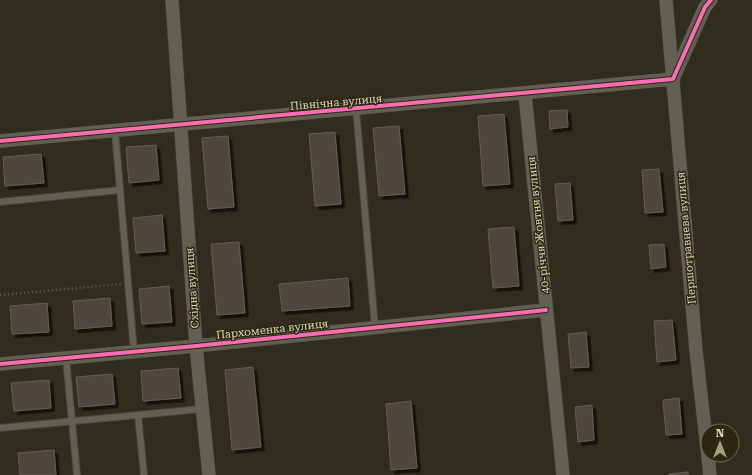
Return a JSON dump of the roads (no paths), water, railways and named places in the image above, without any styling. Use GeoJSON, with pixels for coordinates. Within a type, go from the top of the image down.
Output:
{"type":"FeatureCollection","features":[{"type":"Feature","properties":{"kind":"street","name":"Східна вулиця"},"geometry":{"type":"LineString","coordinates":[[172,0],[196,346],[209,475]]}},
{"type":"Feature","properties":{"kind":"street","name":"Першотравнева вулиця"},"geometry":{"type":"LineString","coordinates":[[666,0],[696,350],[710,475]]}},
{"type":"Feature","properties":{"kind":"street"},"geometry":{"type":"LineString","coordinates":[[673,79],[705,7],[711,0]]}},
{"type":"Feature","properties":{"kind":"street","name":"Північна вулиця"},"geometry":{"type":"LineString","coordinates":[[0,141],[525,94],[673,79]]}},
{"type":"Feature","properties":{"kind":"street","name":"40-річчя Жовтня вулиця"},"geometry":{"type":"LineString","coordinates":[[525,94],[563,475]]}},
{"type":"Feature","properties":{"kind":"street","name":"Пархоменка вулиця"},"geometry":{"type":"LineString","coordinates":[[0,364],[196,346],[546,310]]}},
{"type":"Feature","properties":{"kind":"lane"},"geometry":{"type":"LineString","coordinates":[[356,109],[376,328]]}},
{"type":"Feature","properties":{"kind":"lane"},"geometry":{"type":"LineString","coordinates":[[115,130],[134,352]]}},
{"type":"Feature","properties":{"kind":"lane"},"geometry":{"type":"LineString","coordinates":[[0,202],[120,190]]}},
{"type":"Feature","properties":{"kind":"lane"},"geometry":{"type":"LineString","coordinates":[[66,358],[77,475]]}},
{"type":"Feature","properties":{"kind":"lane"},"geometry":{"type":"LineString","coordinates":[[0,428],[202,409]]}},
{"type":"Feature","properties":{"kind":"lane"},"geometry":{"type":"LineString","coordinates":[[138,415],[144,475]]}}]}
